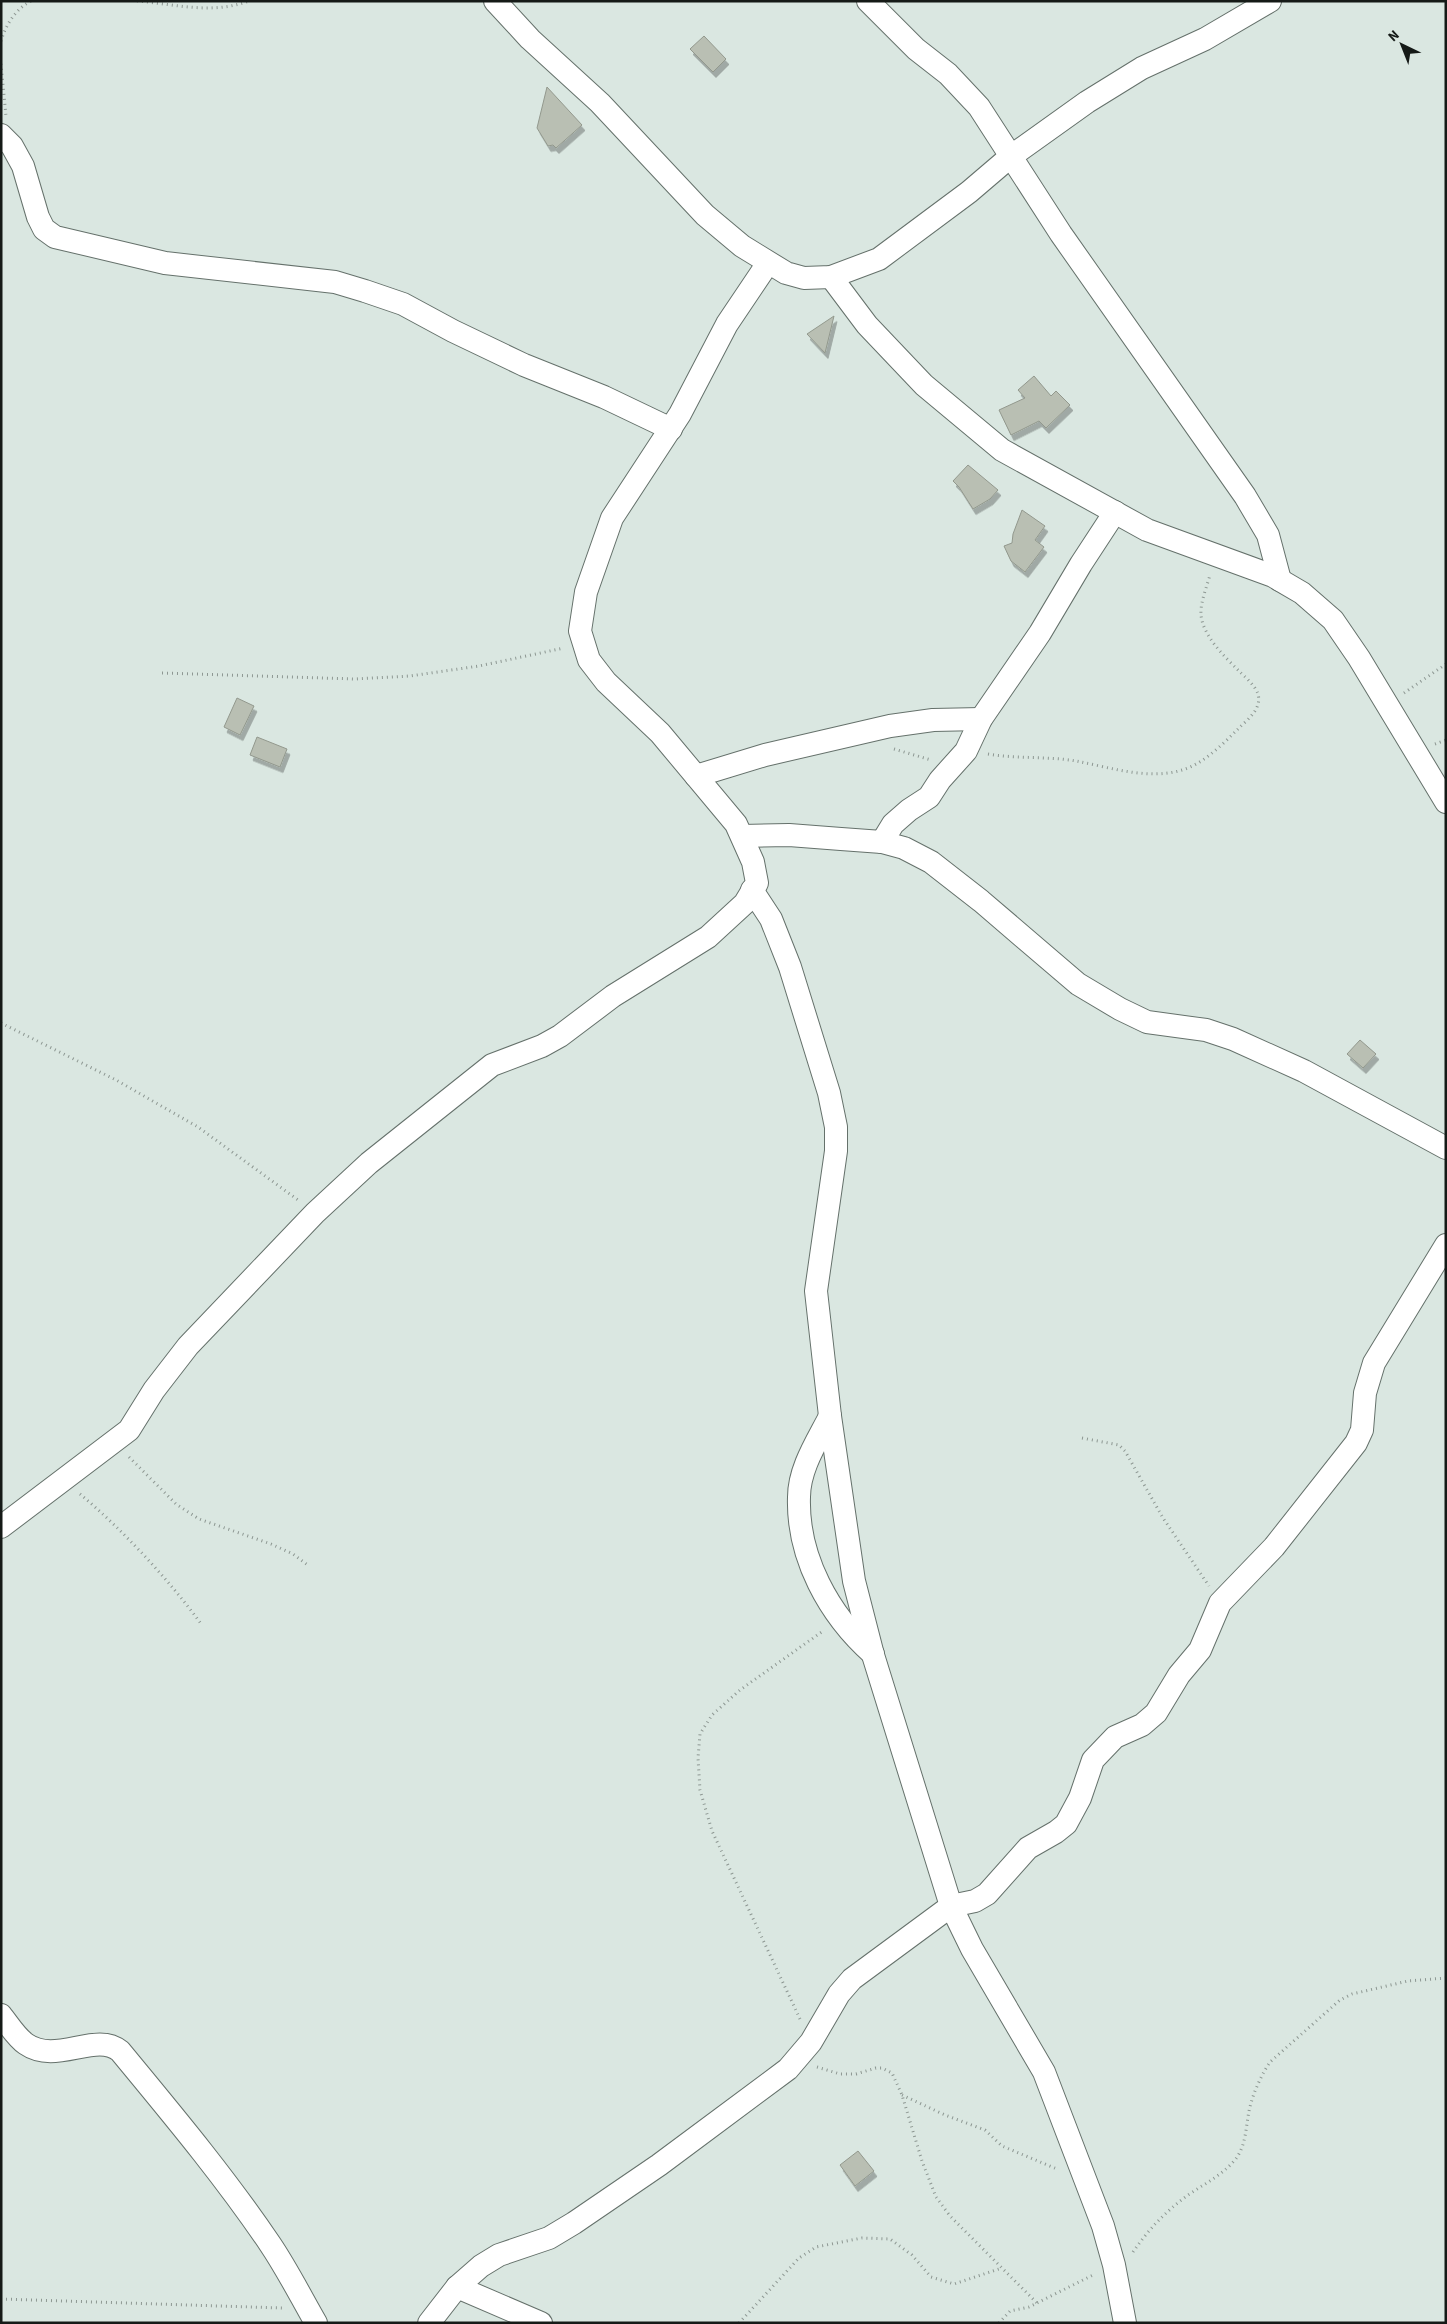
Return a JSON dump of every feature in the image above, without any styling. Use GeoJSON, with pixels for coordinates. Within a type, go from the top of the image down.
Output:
{"type":"FeatureCollection","features":[{"type":"Feature","properties":{"kind":"street"},"geometry":{"type":"LineString","coordinates":[[495,1],[530,38],[600,103],[705,215],[742,246],[768,263],[786,273],[804,278],[831,277],[879,259],[969,192],[1010,157],[1087,102],[1142,68],[1205,39],[1270,1]]}},
{"type":"Feature","properties":{"kind":"street"},"geometry":{"type":"LineString","coordinates":[[868,1],[916,49],[948,74],[979,107],[1010,157],[1083,265],[1246,496],[1268,535],[1280,580]]}},
{"type":"Feature","properties":{"kind":"street"},"geometry":{"type":"LineString","coordinates":[[5,139],[23,166],[44,229],[55,237],[165,263],[335,282],[350,286],[403,304],[515,360],[604,397],[671,429]]}},
{"type":"Feature","properties":{"kind":"street"},"geometry":{"type":"LineString","coordinates":[[1,1527],[129,1430],[154,1390],[188,1346],[315,1213],[376,1157],[492,1065],[542,1046],[560,1036],[613,996],[708,937],[745,903],[757,883],[753,862],[736,824],[660,733],[606,682],[589,660],[580,631],[586,592],[612,518],[671,429],[727,324],[768,263]]}},
{"type":"Feature","properties":{"kind":"street"},"geometry":{"type":"LineString","coordinates":[[831,277],[868,325],[924,385],[1002,450],[1147,530],[1280,580],[1302,593],[1332,620],[1359,658],[1446,802]]}},
{"type":"Feature","properties":{"kind":"street"},"geometry":{"type":"LineString","coordinates":[[882,842],[893,824],[909,810],[929,797],[947,772],[966,751],[982,719],[1040,633],[1115,512]]}},
{"type":"Feature","properties":{"kind":"street"},"geometry":{"type":"LineString","coordinates":[[696,776],[765,755],[890,726],[933,720],[982,719]]}},
{"type":"Feature","properties":{"kind":"street"},"geometry":{"type":"LineString","coordinates":[[742,836],[788,835],[882,842],[904,848],[931,862],[981,900],[1078,984],[1120,1010],[1147,1022],[1206,1030],[1233,1039],[1304,1071],[1446,1148]]}},
{"type":"Feature","properties":{"kind":"street"},"geometry":{"type":"LineString","coordinates":[[752,890],[771,919],[790,967],[829,1093],[836,1127],[836,1151],[827,1216],[819,1256],[816,1291],[830,1416],[854,1581],[873,1655],[951,1906],[972,1949],[1044,2072],[1086,2180],[1115,2271],[1125,2323]]}},
{"type":"Feature","properties":{"kind":"street"},"geometry":{"type":"LineString","coordinates":[[429,2323],[457,2287],[480,2266],[499,2255],[549,2238],[574,2223],[659,2165],[805,2051],[839,1994],[852,1979],[951,1906],[975,1901],[987,1894],[1028,1848],[1066,1824],[1080,1798],[1093,1760],[1115,1737],[1142,1724],[1156,1713],[1179,1675],[1200,1650],[1220,1603],[1274,1547],[1356,1443],[1362,1430],[1365,1393],[1374,1363],[1446,1246]]}},
{"type":"Feature","properties":{"kind":"street"},"geometry":{"type":"LineString","coordinates":[[830,1416],[807,1463],[798,1496],[802,1539],[822,1592],[840,1620],[873,1655]]}},
{"type":"Feature","properties":{"kind":"street"},"geometry":{"type":"LineString","coordinates":[[1,2015],[18,2037],[35,2049],[52,2052],[106,2044],[120,2051],[194,2140],[240,2202],[271,2246],[312,2316]]}},
{"type":"Feature","properties":{"kind":"street"},"geometry":{"type":"LineString","coordinates":[[457,2287],[541,2323]]}},
{"type":"Feature","properties":{"kind":"path"},"geometry":{"type":"LineString","coordinates":[[1,41],[4,30],[13,16],[25,4],[32,1]]}},
{"type":"Feature","properties":{"kind":"path"},"geometry":{"type":"LineString","coordinates":[[137,1],[203,10],[236,6],[249,1]]}},
{"type":"Feature","properties":{"kind":"path"},"geometry":{"type":"LineString","coordinates":[[1,64],[5,139]]}},
{"type":"Feature","properties":{"kind":"path"},"geometry":{"type":"LineString","coordinates":[[966,751],[1004,757],[1074,760],[1119,771],[1150,774],[1180,770],[1198,763],[1237,730],[1255,712],[1259,704],[1258,694],[1252,684],[1234,666],[1204,628],[1201,613],[1216,556]]}},
{"type":"Feature","properties":{"kind":"path"},"geometry":{"type":"LineString","coordinates":[[162,673],[355,679],[410,676],[471,668],[584,644]]}},
{"type":"Feature","properties":{"kind":"path"},"geometry":{"type":"LineString","coordinates":[[1387,705],[1446,664]]}},
{"type":"Feature","properties":{"kind":"path"},"geometry":{"type":"LineString","coordinates":[[889,748],[924,756],[937,763],[947,772]]}},
{"type":"Feature","properties":{"kind":"path"},"geometry":{"type":"LineString","coordinates":[[1,1023],[116,1080],[198,1127],[315,1213]]}},
{"type":"Feature","properties":{"kind":"path"},"geometry":{"type":"LineString","coordinates":[[1082,1438],[1119,1445],[1125,1451],[1163,1518],[1220,1603]]}},
{"type":"Feature","properties":{"kind":"path"},"geometry":{"type":"LineString","coordinates":[[114,1441],[176,1504],[199,1519],[271,1544],[293,1554],[309,1566]]}},
{"type":"Feature","properties":{"kind":"path"},"geometry":{"type":"LineString","coordinates":[[64,1480],[124,1535],[187,1604],[202,1625]]}},
{"type":"Feature","properties":{"kind":"path"},"geometry":{"type":"LineString","coordinates":[[840,1620],[740,1690],[712,1714],[700,1734],[698,1758],[700,1790],[712,1831],[805,2051],[840,2074],[856,2074],[876,2068],[882,2068],[892,2073],[902,2095],[922,2161],[936,2197],[950,2216],[1037,2303]]}},
{"type":"Feature","properties":{"kind":"path"},"geometry":{"type":"LineString","coordinates":[[999,2323],[1010,2312],[1115,2271],[1143,2237],[1169,2210],[1216,2178],[1234,2161],[1242,2149],[1251,2102],[1262,2073],[1270,2062],[1340,2000],[1352,1994],[1408,1981],[1446,1978]]}},
{"type":"Feature","properties":{"kind":"path"},"geometry":{"type":"LineString","coordinates":[[902,2095],[945,2115],[985,2130],[1002,2146],[1086,2180]]}},
{"type":"Feature","properties":{"kind":"path"},"geometry":{"type":"LineString","coordinates":[[739,2323],[800,2258],[816,2247],[862,2238],[890,2239],[912,2255],[931,2277],[954,2284],[1002,2268]]}},
{"type":"Feature","properties":{"kind":"path"},"geometry":{"type":"LineString","coordinates":[[1,2299],[312,2316]]}},
{"type":"Feature","properties":{"kind":"building"},"geometry":{"type":"Polygon","coordinates":[[[704,36],[726,59],[713,72],[690,49],[704,36]]]}},
{"type":"Feature","properties":{"kind":"building"},"geometry":{"type":"Polygon","coordinates":[[[547,87],[582,125],[556,148],[553,145],[548,146],[537,128],[547,87]]]}},
{"type":"Feature","properties":{"kind":"building"},"geometry":{"type":"Polygon","coordinates":[[[834,316],[825,353],[807,334],[834,316]]]}},
{"type":"Feature","properties":{"kind":"building"},"geometry":{"type":"Polygon","coordinates":[[[1034,376],[1051,396],[1056,391],[1070,405],[1046,428],[1039,421],[1011,435],[999,410],[1025,398],[1018,390],[1034,376]]]}},
{"type":"Feature","properties":{"kind":"building"},"geometry":{"type":"Polygon","coordinates":[[[968,465],[998,490],[990,499],[973,509],[953,481],[968,465]]]}},
{"type":"Feature","properties":{"kind":"building"},"geometry":{"type":"Polygon","coordinates":[[[1022,510],[1045,526],[1035,540],[1044,547],[1025,572],[1011,561],[1004,546],[1012,543],[1013,534],[1022,510]]]}},
{"type":"Feature","properties":{"kind":"building"},"geometry":{"type":"Polygon","coordinates":[[[237,698],[254,706],[240,735],[224,727],[237,698]]]}},
{"type":"Feature","properties":{"kind":"building"},"geometry":{"type":"Polygon","coordinates":[[[257,737],[287,749],[280,767],[250,755],[257,737]]]}},
{"type":"Feature","properties":{"kind":"building"},"geometry":{"type":"Polygon","coordinates":[[[1360,1040],[1376,1054],[1363,1068],[1347,1054],[1360,1040]]]}},
{"type":"Feature","properties":{"kind":"building"},"geometry":{"type":"Polygon","coordinates":[[[858,2151],[874,2171],[855,2186],[840,2165],[858,2151]]]}}]}
